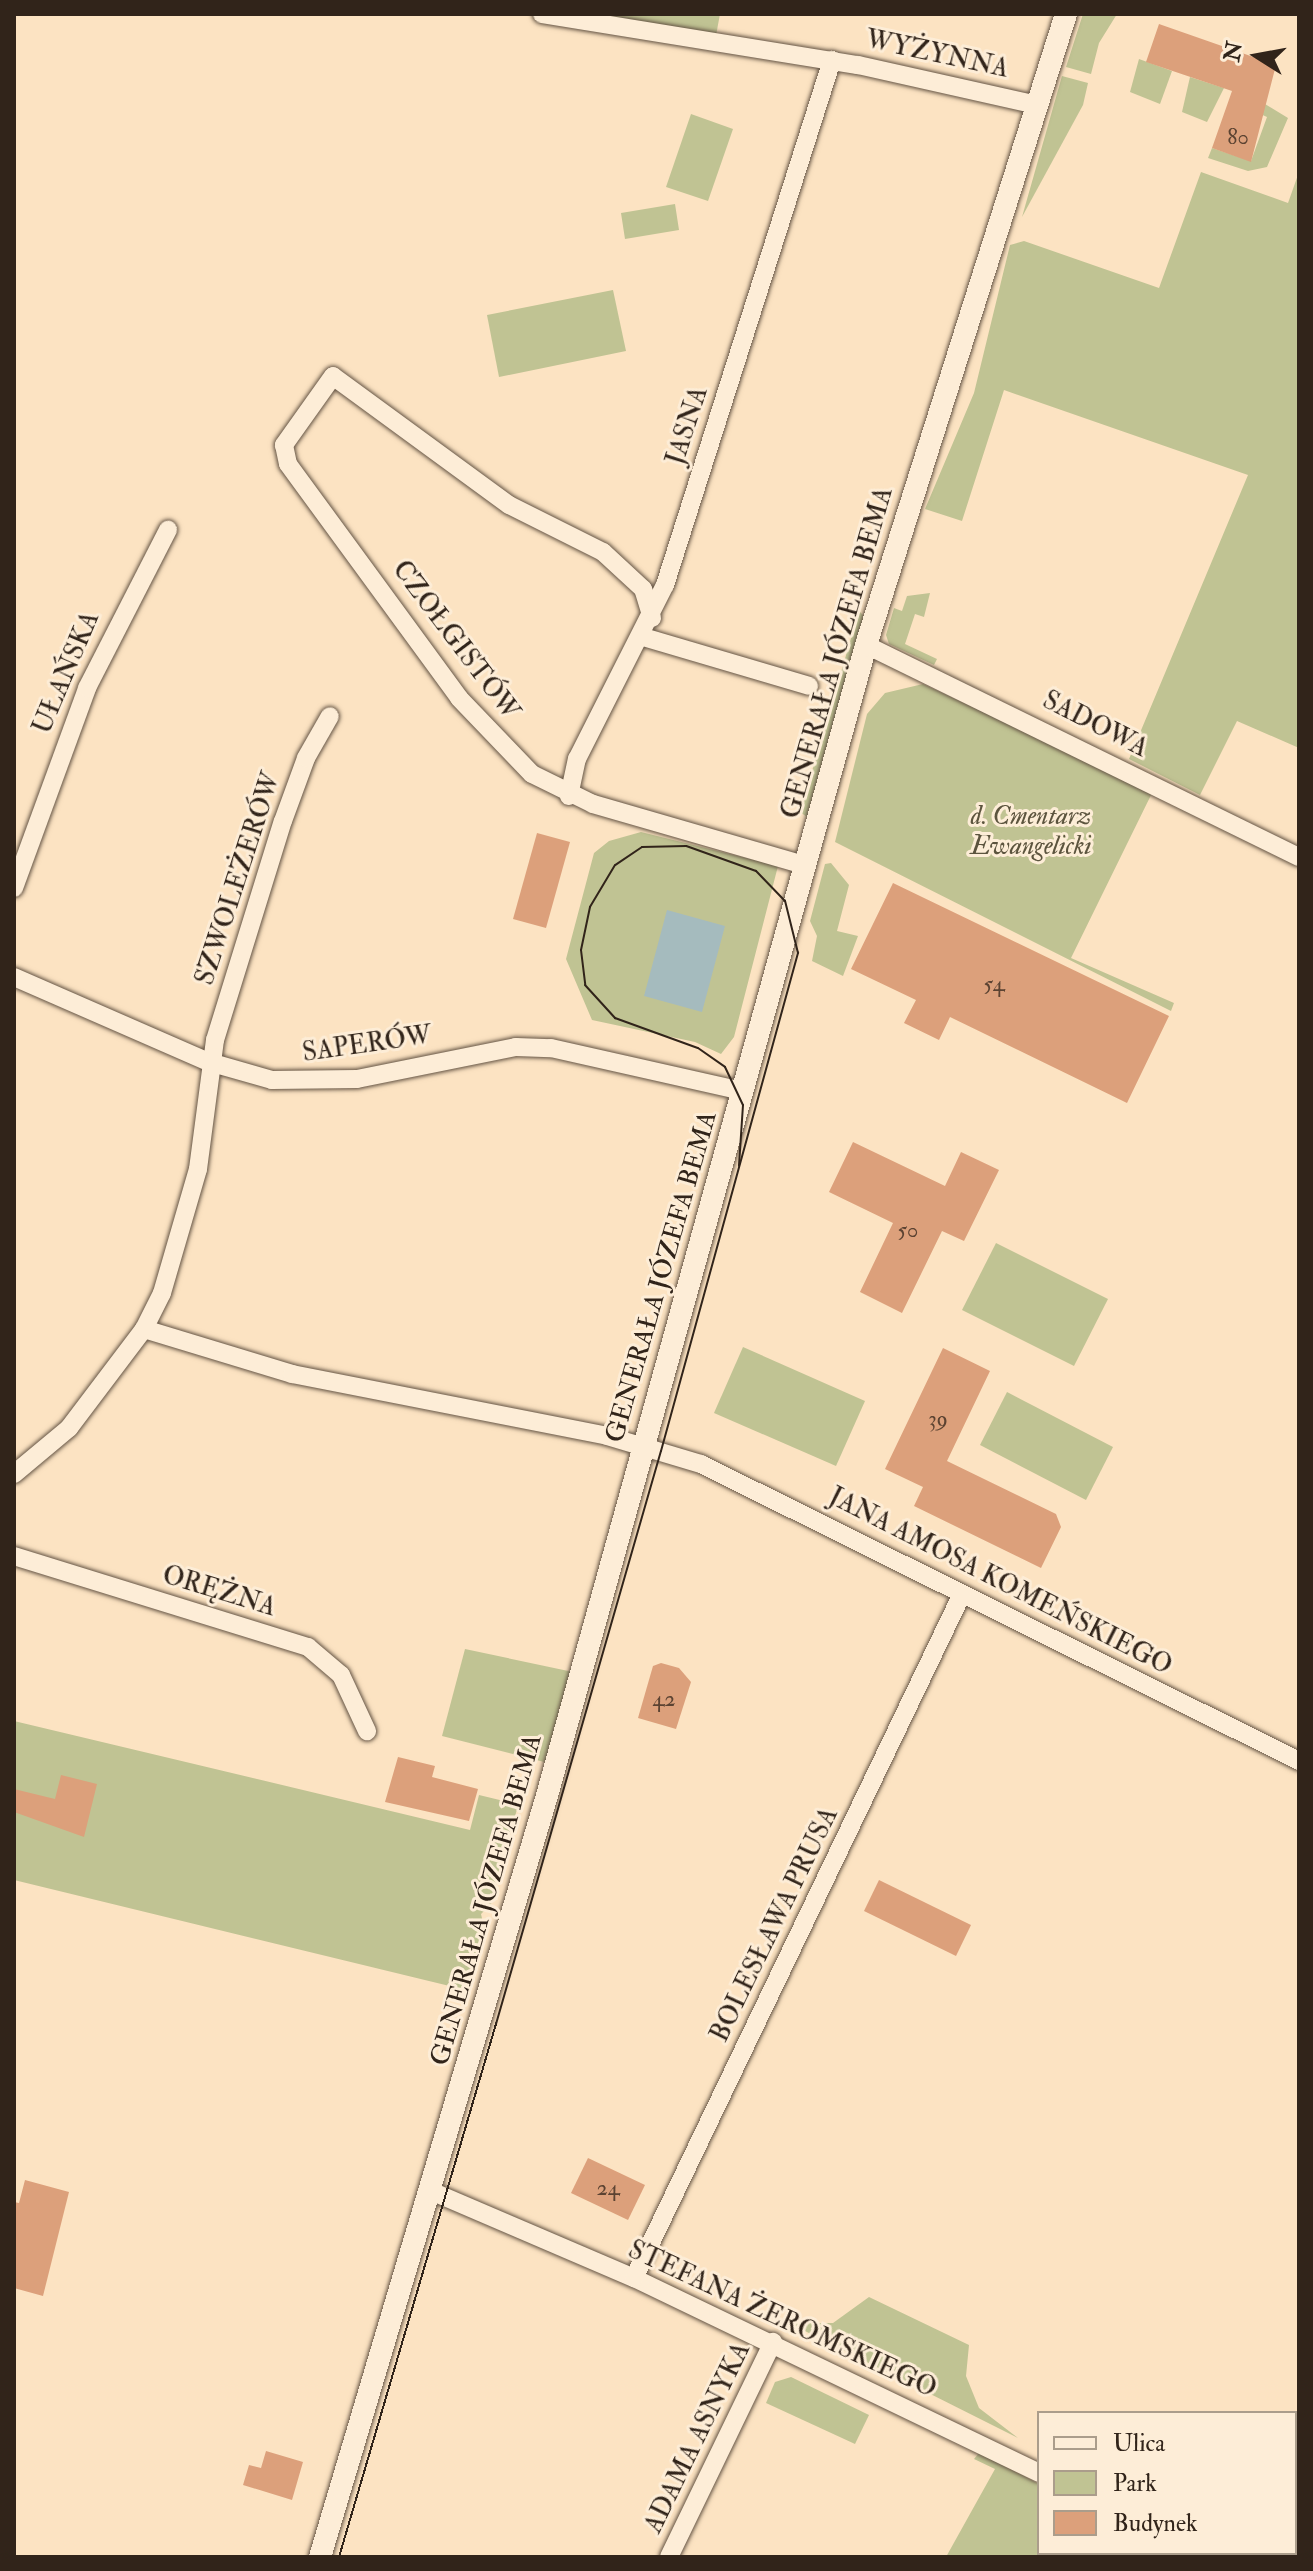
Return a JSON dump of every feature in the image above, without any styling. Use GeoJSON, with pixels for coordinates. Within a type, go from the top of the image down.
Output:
{"type":"FeatureCollection","features":[{"type":"Feature","properties":{"kind":"street","name":"WYŻYNNA"},"geometry":{"type":"LineString","coordinates":[[542,14],[832,60],[1037,105]]}},
{"type":"Feature","properties":{"kind":"street","name":"GENERAŁA JÓZEFA BEMA"},"geometry":{"type":"LineString","coordinates":[[320,2557],[431,2191],[644,1445],[866,645],[1066,14]]}},
{"type":"Feature","properties":{"kind":"street","name":"JASNA"},"geometry":{"type":"LineString","coordinates":[[569,796],[577,759],[652,618],[832,60]]}},
{"type":"Feature","properties":{"kind":"street","name":"CZOŁGISTÓW"},"geometry":{"type":"LineString","coordinates":[[652,618],[643,589],[614,560],[509,505],[333,376],[284,445],[288,464],[482,725],[532,774],[569,796],[805,865]]}},
{"type":"Feature","properties":{"kind":"street","name":"UŁAŃSKA"},"geometry":{"type":"LineString","coordinates":[[14,888],[87,688],[168,530]]}},
{"type":"Feature","properties":{"kind":"street"},"geometry":{"type":"LineString","coordinates":[[643,637],[809,686]]}},
{"type":"Feature","properties":{"kind":"street","name":"SADOWA"},"geometry":{"type":"LineString","coordinates":[[866,645],[1299,857]]}},
{"type":"Feature","properties":{"kind":"street","name":"SZWOLEŻERÓW"},"geometry":{"type":"LineString","coordinates":[[14,1474],[69,1428],[144,1329],[187,1218],[210,1097],[209,1062],[283,821],[306,758],[330,716]]}},
{"type":"Feature","properties":{"kind":"street","name":"SAPERÓW"},"geometry":{"type":"LineString","coordinates":[[14,977],[209,1062],[272,1080],[316,1083],[516,1047],[551,1048],[742,1091]]}},
{"type":"Feature","properties":{"kind":"street","name":"JANA AMOSA KOMEŃSKIEGO"},"geometry":{"type":"LineString","coordinates":[[144,1329],[292,1374],[644,1445],[675,1454],[1299,1761]]}},
{"type":"Feature","properties":{"kind":"street","name":"ORĘŻNA"},"geometry":{"type":"LineString","coordinates":[[14,1556],[308,1647],[341,1675],[367,1731]]}},
{"type":"Feature","properties":{"kind":"street","name":"BOLESŁAWA PRUSA"},"geometry":{"type":"LineString","coordinates":[[634,2278],[962,1594]]}},
{"type":"Feature","properties":{"kind":"street","name":"STEFANA ŻEROMSKIEGO"},"geometry":{"type":"LineString","coordinates":[[431,2191],[473,2199],[500,2219],[773,2342],[1037,2472]]}},
{"type":"Feature","properties":{"kind":"street","name":"ADAMA ASNYKA"},"geometry":{"type":"LineString","coordinates":[[669,2557],[773,2342]]}},
{"type":"Feature","properties":{"kind":"green space"},"geometry":{"type":"Polygon","coordinates":[[[542,14],[720,14],[715,41],[542,14]]]}},
{"type":"Feature","properties":{"kind":"green space"},"geometry":{"type":"Polygon","coordinates":[[[1083,14],[1117,14],[1099,43],[1091,74],[1066,67],[1083,14]]]}},
{"type":"Feature","properties":{"kind":"green space"},"geometry":{"type":"Polygon","coordinates":[[[1139,59],[1172,71],[1160,104],[1130,92],[1139,59]]]}},
{"type":"Feature","properties":{"kind":"green space"},"geometry":{"type":"Polygon","coordinates":[[[1062,76],[1088,83],[1083,105],[1022,217],[1062,76]]]}},
{"type":"Feature","properties":{"kind":"green space"},"geometry":{"type":"Polygon","coordinates":[[[1190,77],[1224,88],[1207,122],[1182,112],[1190,77]]]}},
{"type":"Feature","properties":{"kind":"green space"},"geometry":{"type":"Polygon","coordinates":[[[1260,101],[1288,118],[1267,167],[1248,171],[1208,158],[1212,148],[1251,161],[1267,117],[1256,112],[1260,101]]]}},
{"type":"Feature","properties":{"kind":"green space"},"geometry":{"type":"Polygon","coordinates":[[[691,114],[733,129],[708,201],[666,187],[691,114]]]}},
{"type":"Feature","properties":{"kind":"green space"},"geometry":{"type":"Polygon","coordinates":[[[1201,172],[1288,203],[1299,172],[1299,748],[1237,721],[1200,795],[1129,759],[1248,475],[1004,390],[962,521],[925,509],[974,393],[1010,245],[1024,241],[1159,288],[1201,172]]]}},
{"type":"Feature","properties":{"kind":"green space"},"geometry":{"type":"Polygon","coordinates":[[[675,204],[679,230],[625,239],[621,213],[675,204]]]}},
{"type":"Feature","properties":{"kind":"green space"},"geometry":{"type":"Polygon","coordinates":[[[613,290],[626,351],[499,377],[487,315],[613,290]]]}},
{"type":"Feature","properties":{"kind":"green space"},"geometry":{"type":"Polygon","coordinates":[[[930,593],[924,617],[915,614],[905,644],[937,659],[934,665],[889,644],[886,635],[894,608],[902,611],[907,596],[930,593]]]}},
{"type":"Feature","properties":{"kind":"green space"},"geometry":{"type":"Polygon","coordinates":[[[859,611],[864,616],[807,817],[800,812],[859,611]]]}},
{"type":"Feature","properties":{"kind":"green space","name":"d. Cmentarz Ewangelicki"},"geometry":{"type":"Polygon","coordinates":[[[923,684],[1153,791],[1071,958],[1174,1003],[1171,1011],[835,842],[867,714],[885,693],[923,684]]]}},
{"type":"Feature","properties":{"kind":"green space"},"geometry":{"type":"Polygon","coordinates":[[[641,832],[778,866],[734,1037],[721,1054],[695,1042],[592,1020],[566,959],[594,853],[609,841],[641,832]]]}},
{"type":"Feature","properties":{"kind":"green space"},"geometry":{"type":"Polygon","coordinates":[[[831,863],[849,885],[837,931],[858,936],[843,976],[812,961],[817,936],[810,921],[825,864],[831,863]]]}},
{"type":"Feature","properties":{"kind":"green space"},"geometry":{"type":"Polygon","coordinates":[[[996,1243],[1108,1299],[1074,1366],[962,1310],[996,1243]]]}},
{"type":"Feature","properties":{"kind":"green space"},"geometry":{"type":"Polygon","coordinates":[[[743,1347],[865,1401],[836,1466],[714,1413],[743,1347]]]}},
{"type":"Feature","properties":{"kind":"green space"},"geometry":{"type":"Polygon","coordinates":[[[1007,1392],[1113,1447],[1086,1500],[980,1445],[1007,1392]]]}},
{"type":"Feature","properties":{"kind":"green space"},"geometry":{"type":"Polygon","coordinates":[[[465,1649],[573,1672],[548,1763],[442,1736],[465,1649]]]}},
{"type":"Feature","properties":{"kind":"green space"},"geometry":{"type":"Polygon","coordinates":[[[14,1721],[470,1830],[479,1795],[508,1802],[514,1790],[522,1791],[491,1904],[481,1914],[484,1927],[466,1990],[14,1880],[14,1721]]]}},
{"type":"Feature","properties":{"kind":"green space"},"geometry":{"type":"Polygon","coordinates":[[[869,2297],[969,2345],[966,2376],[979,2408],[1018,2438],[789,2323],[833,2323],[869,2297]]]}},
{"type":"Feature","properties":{"kind":"green space"},"geometry":{"type":"Polygon","coordinates":[[[791,2377],[869,2415],[855,2444],[766,2403],[775,2382],[791,2377]]]}},
{"type":"Feature","properties":{"kind":"green space"},"geometry":{"type":"Polygon","coordinates":[[[979,2453],[1037,2483],[1037,2555],[1192,2557],[946,2557],[995,2469],[974,2459],[979,2453]]]}},
{"type":"Feature","properties":{"kind":"shaded area"},"geometry":{"type":"Polygon","coordinates":[[[667,910],[725,926],[702,1012],[644,996],[667,910]]]}},
{"type":"Feature","properties":{"kind":"building"},"geometry":{"type":"Polygon","coordinates":[[[1159,24],[1276,65],[1251,162],[1212,148],[1232,91],[1146,62],[1159,24]]]}},
{"type":"Feature","properties":{"kind":"building"},"geometry":{"type":"Polygon","coordinates":[[[537,833],[570,842],[546,928],[513,919],[537,833]]]}},
{"type":"Feature","properties":{"kind":"building"},"geometry":{"type":"Polygon","coordinates":[[[893,883],[1169,1016],[1127,1103],[950,1017],[939,1040],[904,1023],[916,1000],[851,969],[893,883]]]}},
{"type":"Feature","properties":{"kind":"building"},"geometry":{"type":"Polygon","coordinates":[[[853,1142],[945,1186],[961,1152],[999,1170],[964,1241],[942,1231],[902,1313],[860,1292],[893,1223],[829,1192],[853,1142]]]}},
{"type":"Feature","properties":{"kind":"building"},"geometry":{"type":"Polygon","coordinates":[[[943,1348],[990,1371],[947,1461],[1056,1514],[1061,1527],[1041,1568],[914,1506],[923,1487],[885,1469],[943,1348]]]}},
{"type":"Feature","properties":{"kind":"building"},"geometry":{"type":"Polygon","coordinates":[[[661,1663],[679,1668],[691,1682],[676,1729],[638,1718],[653,1666],[661,1663]]]}},
{"type":"Feature","properties":{"kind":"building"},"geometry":{"type":"Polygon","coordinates":[[[398,1757],[435,1766],[432,1777],[478,1789],[469,1821],[385,1802],[398,1757]]]}},
{"type":"Feature","properties":{"kind":"building"},"geometry":{"type":"Polygon","coordinates":[[[61,1775],[97,1784],[84,1837],[14,1812],[14,1789],[55,1799],[61,1775]]]}},
{"type":"Feature","properties":{"kind":"building"},"geometry":{"type":"Polygon","coordinates":[[[879,1880],[971,1925],[956,1956],[864,1911],[879,1880]]]}},
{"type":"Feature","properties":{"kind":"building"},"geometry":{"type":"Polygon","coordinates":[[[588,2158],[645,2185],[628,2220],[571,2193],[588,2158]]]}},
{"type":"Feature","properties":{"kind":"building"},"geometry":{"type":"Polygon","coordinates":[[[25,2180],[69,2192],[43,2296],[14,2288],[14,2202],[19,2203],[25,2180]]]}},
{"type":"Feature","properties":{"kind":"building"},"geometry":{"type":"Polygon","coordinates":[[[266,2451],[303,2462],[292,2500],[243,2485],[249,2465],[261,2468],[266,2451]]]}},
{"type":"Feature","properties":{"kind":"tram line"},"geometry":{"type":"LineString","coordinates":[[339,2557],[661,1451],[798,953],[785,901],[756,871],[686,846],[642,847],[615,865],[590,907],[581,950],[585,985],[615,1018],[698,1048],[725,1067],[743,1105],[739,1166]]}}]}
